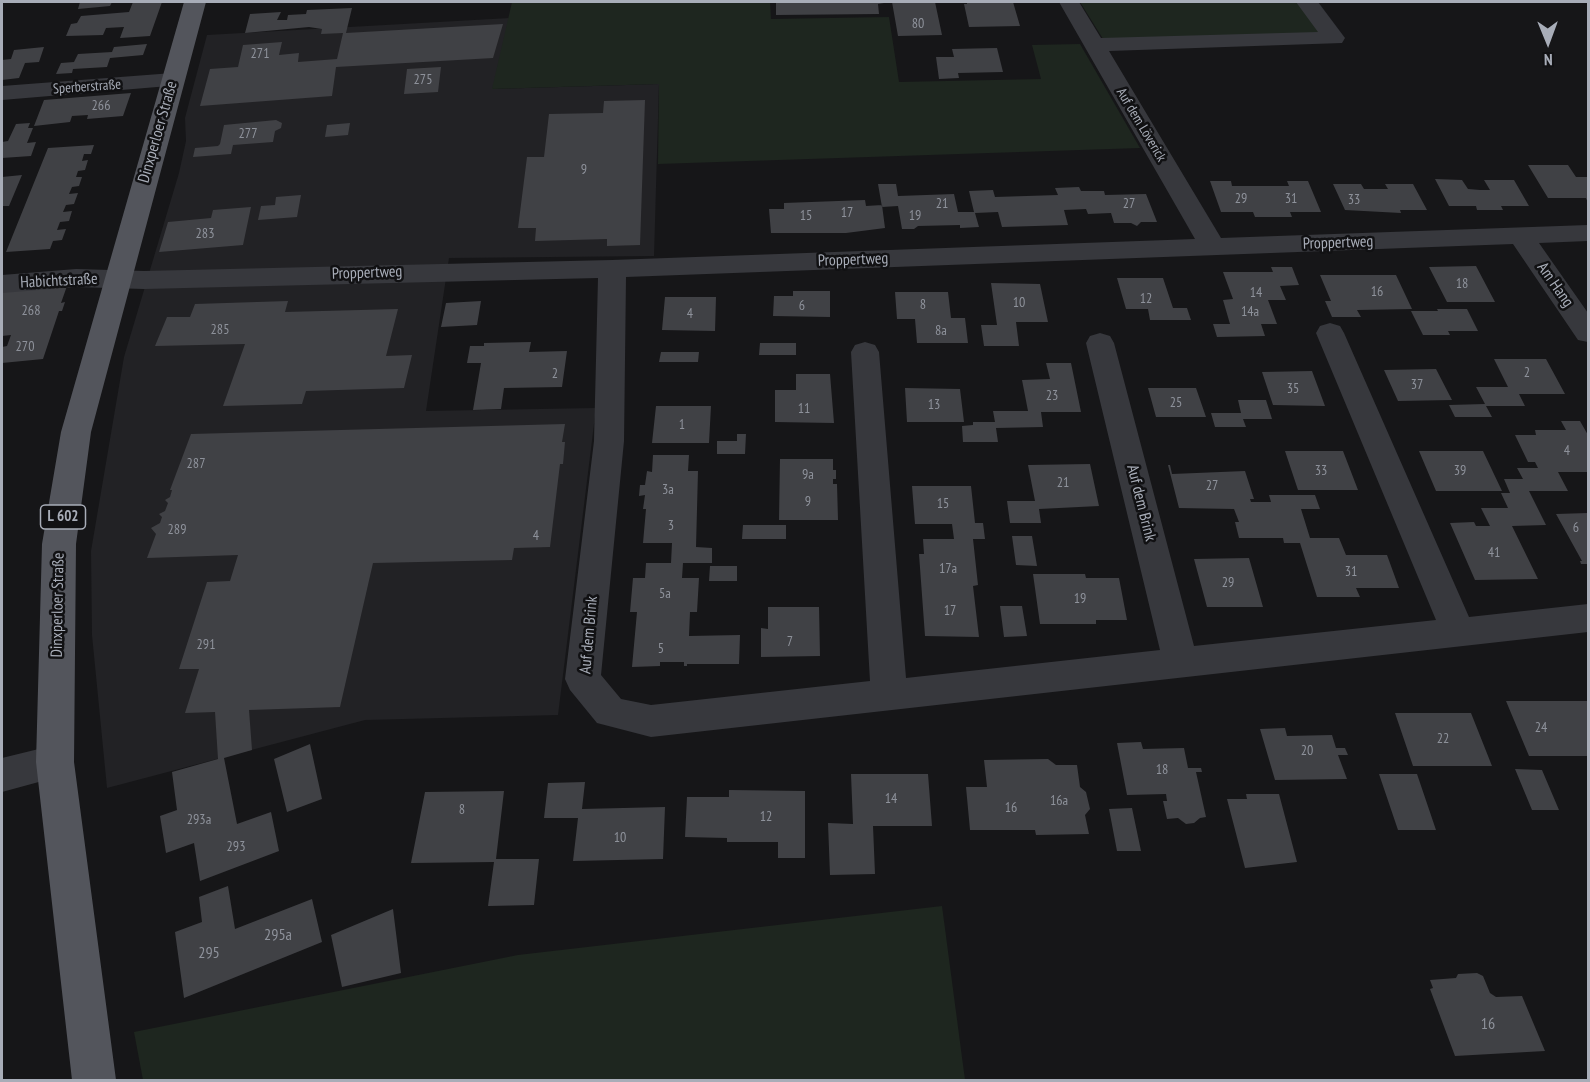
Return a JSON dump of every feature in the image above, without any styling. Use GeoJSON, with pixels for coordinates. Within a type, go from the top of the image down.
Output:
{"type":"FeatureCollection","features":[{"type":"Feature","properties":{"kind":"main road","name":"Dinxperloer Straße"},"geometry":{"type":"LineString","coordinates":[[94,1080],[55,762],[58,544],[76,432],[195,2]]}},
{"type":"Feature","properties":{"kind":"street","name":"Auf dem Löverick"},"geometry":{"type":"LineString","coordinates":[[1069,2],[1214,248]]}},
{"type":"Feature","properties":{"kind":"street"},"geometry":{"type":"LineString","coordinates":[[1095,45],[1334,38],[1307,2]]}},
{"type":"Feature","properties":{"kind":"street","name":"Sperberstraße"},"geometry":{"type":"LineString","coordinates":[[2,93],[173,80]]}},
{"type":"Feature","properties":{"kind":"street","name":"Proppertweg"},"geometry":{"type":"LineString","coordinates":[[117,279],[612,269],[1588,233]]}},
{"type":"Feature","properties":{"kind":"street","name":"Am Hang"},"geometry":{"type":"LineString","coordinates":[[1521,236],[1588,333]]}},
{"type":"Feature","properties":{"kind":"street","name":"Auf dem Brink"},"geometry":{"type":"LineString","coordinates":[[612,269],[609,441],[583,679],[610,712],[651,720],[889,696],[1588,618]]}},
{"type":"Feature","properties":{"kind":"street","name":"Habichtstraße"},"geometry":{"type":"LineString","coordinates":[[2,284],[76,278],[117,279]]}},
{"type":"Feature","properties":{"kind":"street"},"geometry":{"type":"LineString","coordinates":[[1330,333],[1458,632]]}},
{"type":"Feature","properties":{"kind":"street","name":"Auf dem Brink"},"geometry":{"type":"LineString","coordinates":[[1100,343],[1181,664]]}},
{"type":"Feature","properties":{"kind":"street"},"geometry":{"type":"LineString","coordinates":[[865,352],[889,696]]}},
{"type":"Feature","properties":{"kind":"street"},"geometry":{"type":"LineString","coordinates":[[2,775],[55,762]]}},
{"type":"Feature","properties":{"kind":"shaded area"},"geometry":{"type":"Polygon","coordinates":[[[512,2],[770,2],[771,19],[889,17],[899,82],[1041,79],[1032,45],[1080,44],[1140,148],[658,164],[659,84],[492,89],[512,2]]]}},
{"type":"Feature","properties":{"kind":"shaded area"},"geometry":{"type":"Polygon","coordinates":[[[1080,2],[1300,2],[1325,35],[1105,42],[1080,2]]]}},
{"type":"Feature","properties":{"kind":"shaded area"},"geometry":{"type":"Polygon","coordinates":[[[510,18],[493,89],[659,84],[654,256],[449,258],[426,411],[596,408],[558,715],[365,720],[107,788],[92,635],[91,551],[124,357],[179,173],[186,141],[185,118],[207,35],[510,18]]]}},
{"type":"Feature","properties":{"kind":"shaded area"},"geometry":{"type":"Polygon","coordinates":[[[942,906],[965,1080],[143,1080],[134,1032],[518,955],[942,906]]]}},
{"type":"Feature","properties":{"kind":"building"},"geometry":{"type":"Polygon","coordinates":[[[80,2],[112,2],[110,6],[78,9],[80,2]]]}},
{"type":"Feature","properties":{"kind":"building"},"geometry":{"type":"Polygon","coordinates":[[[133,2],[162,2],[150,36],[120,38],[124,27],[106,28],[103,35],[66,36],[71,24],[77,23],[81,16],[129,12],[133,2]]]}},
{"type":"Feature","properties":{"kind":"building"},"geometry":{"type":"Polygon","coordinates":[[[776,2],[884,3],[878,4],[879,14],[776,15],[776,2]]]}},
{"type":"Feature","properties":{"kind":"building"},"geometry":{"type":"Polygon","coordinates":[[[892,2],[935,2],[942,35],[898,36],[892,2]]]}},
{"type":"Feature","properties":{"kind":"building"},"geometry":{"type":"Polygon","coordinates":[[[967,2],[1013,2],[1020,26],[969,27],[964,4],[967,2]]]}},
{"type":"Feature","properties":{"kind":"building"},"geometry":{"type":"Polygon","coordinates":[[[352,8],[346,33],[503,24],[493,58],[336,67],[332,96],[200,106],[210,69],[238,67],[243,45],[282,42],[279,55],[299,53],[298,62],[337,59],[343,33],[321,34],[322,29],[309,27],[245,33],[250,14],[281,12],[277,20],[287,20],[288,15],[306,14],[307,10],[352,8]]]}},
{"type":"Feature","properties":{"kind":"building"},"geometry":{"type":"Polygon","coordinates":[[[147,44],[143,55],[110,58],[107,67],[73,69],[72,73],[56,74],[61,63],[74,62],[78,54],[112,52],[114,47],[147,44]]]}},
{"type":"Feature","properties":{"kind":"building"},"geometry":{"type":"Polygon","coordinates":[[[44,47],[39,62],[25,63],[19,78],[2,80],[2,60],[11,59],[14,50],[44,47]]]}},
{"type":"Feature","properties":{"kind":"building"},"geometry":{"type":"Polygon","coordinates":[[[997,48],[1003,72],[958,73],[959,78],[939,79],[936,57],[954,57],[952,49],[997,48]]]}},
{"type":"Feature","properties":{"kind":"building"},"geometry":{"type":"Polygon","coordinates":[[[441,67],[438,92],[404,94],[407,69],[441,67]]]}},
{"type":"Feature","properties":{"kind":"building"},"geometry":{"type":"Polygon","coordinates":[[[131,93],[123,116],[87,119],[88,115],[72,116],[70,122],[34,126],[44,100],[131,93]]]}},
{"type":"Feature","properties":{"kind":"building"},"geometry":{"type":"Polygon","coordinates":[[[645,100],[640,245],[607,246],[607,239],[535,241],[536,228],[518,228],[527,157],[544,157],[549,114],[603,113],[604,101],[645,100]]]}},
{"type":"Feature","properties":{"kind":"building"},"geometry":{"type":"Polygon","coordinates":[[[276,120],[282,123],[281,128],[275,131],[273,142],[233,145],[231,154],[193,157],[195,148],[220,144],[224,125],[276,120]]]}},
{"type":"Feature","properties":{"kind":"building"},"geometry":{"type":"Polygon","coordinates":[[[30,123],[28,128],[33,128],[27,143],[36,142],[31,156],[2,158],[2,142],[8,141],[16,124],[30,123]]]}},
{"type":"Feature","properties":{"kind":"building"},"geometry":{"type":"Polygon","coordinates":[[[350,123],[348,135],[325,137],[327,125],[350,123]]]}},
{"type":"Feature","properties":{"kind":"building"},"geometry":{"type":"Polygon","coordinates":[[[94,145],[91,154],[84,154],[82,161],[88,160],[85,170],[78,171],[76,177],[82,177],[79,186],[72,187],[69,194],[78,193],[74,204],[66,205],[63,212],[72,211],[69,221],[60,222],[57,230],[66,229],[62,240],[53,241],[50,249],[6,252],[48,148],[94,145]]]}},
{"type":"Feature","properties":{"kind":"building"},"geometry":{"type":"Polygon","coordinates":[[[1528,165],[1568,165],[1576,177],[1588,177],[1588,203],[1586,198],[1548,198],[1528,165]]]}},
{"type":"Feature","properties":{"kind":"building"},"geometry":{"type":"Polygon","coordinates":[[[22,175],[9,206],[2,206],[2,177],[22,175]]]}},
{"type":"Feature","properties":{"kind":"building"},"geometry":{"type":"Polygon","coordinates":[[[1435,179],[1462,180],[1468,189],[1480,190],[1490,190],[1484,180],[1514,180],[1529,206],[1501,206],[1503,210],[1477,210],[1476,206],[1449,206],[1435,179]]]}},
{"type":"Feature","properties":{"kind":"building"},"geometry":{"type":"Polygon","coordinates":[[[1210,181],[1231,181],[1232,186],[1289,186],[1287,181],[1308,181],[1321,212],[1290,212],[1292,217],[1255,217],[1253,212],[1221,212],[1210,181]]]}},
{"type":"Feature","properties":{"kind":"building"},"geometry":{"type":"Polygon","coordinates":[[[878,184],[896,184],[898,196],[954,194],[958,212],[974,212],[969,191],[993,190],[995,197],[1058,195],[1055,188],[1079,187],[1081,191],[1104,191],[1105,195],[1146,194],[1157,222],[1141,222],[1137,226],[1131,223],[1114,223],[1111,213],[1088,214],[1086,209],[1064,210],[1068,225],[1002,227],[998,212],[975,213],[979,227],[918,226],[914,229],[902,229],[898,206],[882,207],[878,184]]]}},
{"type":"Feature","properties":{"kind":"building"},"geometry":{"type":"Polygon","coordinates":[[[1333,184],[1361,184],[1364,189],[1388,189],[1385,184],[1413,184],[1427,210],[1400,210],[1401,213],[1345,210],[1333,184]]]}},
{"type":"Feature","properties":{"kind":"building"},"geometry":{"type":"Polygon","coordinates":[[[301,195],[297,217],[258,220],[261,206],[275,205],[276,197],[301,195]]]}},
{"type":"Feature","properties":{"kind":"building"},"geometry":{"type":"Polygon","coordinates":[[[865,200],[866,206],[882,205],[885,228],[846,233],[771,233],[769,209],[784,209],[784,203],[865,200]]]}},
{"type":"Feature","properties":{"kind":"building"},"geometry":{"type":"Polygon","coordinates":[[[251,207],[243,245],[159,252],[168,222],[211,218],[213,210],[251,207]]]}},
{"type":"Feature","properties":{"kind":"building"},"geometry":{"type":"Polygon","coordinates":[[[1476,266],[1495,302],[1447,302],[1429,267],[1476,266]]]}},
{"type":"Feature","properties":{"kind":"building"},"geometry":{"type":"Polygon","coordinates":[[[1271,267],[1292,267],[1299,285],[1280,286],[1286,300],[1268,300],[1277,324],[1261,324],[1265,336],[1217,337],[1213,324],[1230,324],[1223,300],[1233,299],[1223,272],[1273,272],[1271,267]]]}},
{"type":"Feature","properties":{"kind":"building"},"geometry":{"type":"Polygon","coordinates":[[[1320,275],[1396,275],[1412,309],[1357,310],[1361,317],[1332,317],[1325,301],[1331,301],[1320,275]]]}},
{"type":"Feature","properties":{"kind":"building"},"geometry":{"type":"Polygon","coordinates":[[[1117,278],[1163,278],[1173,308],[1187,308],[1191,320],[1150,320],[1148,309],[1126,309],[1117,278]]]}},
{"type":"Feature","properties":{"kind":"building"},"geometry":{"type":"Polygon","coordinates":[[[991,283],[1040,284],[1048,322],[1016,322],[1019,346],[984,346],[981,325],[997,325],[991,283]]]}},
{"type":"Feature","properties":{"kind":"building"},"geometry":{"type":"Polygon","coordinates":[[[67,286],[61,303],[65,302],[62,311],[59,311],[43,359],[2,363],[2,347],[7,346],[11,335],[2,336],[2,292],[67,286]]]}},
{"type":"Feature","properties":{"kind":"building"},"geometry":{"type":"Polygon","coordinates":[[[793,291],[830,291],[830,317],[773,316],[774,296],[793,296],[793,291]]]}},
{"type":"Feature","properties":{"kind":"building"},"geometry":{"type":"Polygon","coordinates":[[[895,292],[948,292],[951,318],[965,318],[968,343],[917,343],[915,319],[897,319],[895,292]]]}},
{"type":"Feature","properties":{"kind":"building"},"geometry":{"type":"Polygon","coordinates":[[[665,297],[716,297],[715,331],[662,330],[665,297]]]}},
{"type":"Feature","properties":{"kind":"building"},"geometry":{"type":"Polygon","coordinates":[[[288,301],[285,312],[398,309],[386,356],[412,355],[404,388],[306,391],[302,404],[223,406],[245,344],[155,346],[167,317],[190,317],[195,304],[288,301]]]}},
{"type":"Feature","properties":{"kind":"building"},"geometry":{"type":"Polygon","coordinates":[[[481,301],[477,325],[441,327],[446,303],[481,301]]]}},
{"type":"Feature","properties":{"kind":"building"},"geometry":{"type":"Polygon","coordinates":[[[1437,309],[1467,309],[1478,331],[1448,331],[1450,335],[1423,335],[1411,311],[1438,311],[1437,309]]]}},
{"type":"Feature","properties":{"kind":"building"},"geometry":{"type":"Polygon","coordinates":[[[531,342],[529,352],[567,351],[562,387],[504,388],[501,409],[473,410],[481,363],[467,363],[470,346],[484,346],[484,343],[531,342]]]}},
{"type":"Feature","properties":{"kind":"building"},"geometry":{"type":"Polygon","coordinates":[[[760,343],[796,343],[796,355],[759,355],[760,343]]]}},
{"type":"Feature","properties":{"kind":"building"},"geometry":{"type":"Polygon","coordinates":[[[661,352],[699,352],[698,362],[659,362],[661,352]]]}},
{"type":"Feature","properties":{"kind":"building"},"geometry":{"type":"Polygon","coordinates":[[[1494,359],[1546,359],[1565,394],[1519,394],[1525,406],[1486,406],[1492,417],[1455,417],[1449,405],[1485,404],[1476,387],[1508,387],[1494,359]]]}},
{"type":"Feature","properties":{"kind":"building"},"geometry":{"type":"Polygon","coordinates":[[[1046,363],[1071,363],[1081,412],[1041,412],[1043,427],[996,428],[998,442],[963,442],[962,426],[973,425],[973,422],[995,422],[993,411],[1028,411],[1022,380],[1050,379],[1046,363]]]}},
{"type":"Feature","properties":{"kind":"building"},"geometry":{"type":"Polygon","coordinates":[[[1436,369],[1452,400],[1398,401],[1384,370],[1436,369]]]}},
{"type":"Feature","properties":{"kind":"building"},"geometry":{"type":"Polygon","coordinates":[[[1312,371],[1325,406],[1273,405],[1262,372],[1312,371]]]}},
{"type":"Feature","properties":{"kind":"building"},"geometry":{"type":"Polygon","coordinates":[[[796,374],[830,374],[834,423],[775,422],[775,390],[796,390],[796,374]]]}},
{"type":"Feature","properties":{"kind":"building"},"geometry":{"type":"Polygon","coordinates":[[[905,388],[960,389],[964,422],[907,422],[905,388]]]}},
{"type":"Feature","properties":{"kind":"building"},"geometry":{"type":"Polygon","coordinates":[[[1148,388],[1196,388],[1206,417],[1156,417],[1148,388]]]}},
{"type":"Feature","properties":{"kind":"building"},"geometry":{"type":"Polygon","coordinates":[[[1238,400],[1266,400],[1272,419],[1243,419],[1246,427],[1215,427],[1211,413],[1241,413],[1238,400]]]}},
{"type":"Feature","properties":{"kind":"building"},"geometry":{"type":"Polygon","coordinates":[[[656,406],[711,406],[709,443],[652,443],[656,406]]]}},
{"type":"Feature","properties":{"kind":"building"},"geometry":{"type":"Polygon","coordinates":[[[1561,421],[1580,421],[1588,435],[1588,472],[1558,472],[1568,491],[1529,491],[1546,525],[1512,526],[1538,579],[1475,580],[1450,523],[1474,522],[1476,526],[1490,526],[1481,508],[1508,508],[1501,493],[1510,493],[1504,479],[1523,479],[1517,468],[1538,468],[1535,462],[1528,462],[1515,435],[1536,435],[1535,430],[1566,430],[1561,421]]]}},
{"type":"Feature","properties":{"kind":"building"},"geometry":{"type":"Polygon","coordinates":[[[565,424],[562,442],[565,442],[563,464],[560,464],[550,547],[514,548],[512,560],[373,563],[340,707],[249,710],[252,750],[224,758],[237,824],[271,812],[279,851],[200,881],[194,843],[166,853],[160,816],[177,810],[172,772],[218,759],[215,712],[185,713],[199,669],[179,669],[207,582],[230,581],[238,555],[147,558],[156,534],[151,528],[160,523],[162,517],[159,514],[165,511],[168,503],[165,500],[170,497],[172,490],[170,490],[191,434],[565,424]]]}},
{"type":"Feature","properties":{"kind":"building"},"geometry":{"type":"Polygon","coordinates":[[[737,434],[746,434],[745,454],[717,454],[717,441],[737,441],[737,434]]]}},
{"type":"Feature","properties":{"kind":"building"},"geometry":{"type":"Polygon","coordinates":[[[1285,451],[1343,451],[1358,490],[1298,490],[1285,451]]]}},
{"type":"Feature","properties":{"kind":"building"},"geometry":{"type":"Polygon","coordinates":[[[1419,451],[1483,451],[1502,491],[1436,491],[1419,451]]]}},
{"type":"Feature","properties":{"kind":"building"},"geometry":{"type":"Polygon","coordinates":[[[653,455],[689,455],[688,471],[698,471],[696,547],[712,548],[712,563],[683,563],[682,578],[699,578],[697,612],[690,612],[689,636],[740,635],[739,664],[687,664],[684,666],[684,662],[660,662],[660,666],[632,667],[637,612],[630,612],[633,578],[645,578],[646,563],[671,563],[672,543],[643,543],[646,509],[643,509],[645,495],[639,496],[640,485],[645,485],[647,471],[652,472],[653,455]]]}},
{"type":"Feature","properties":{"kind":"building"},"geometry":{"type":"Polygon","coordinates":[[[780,459],[833,459],[833,470],[836,470],[836,479],[833,479],[833,484],[837,484],[838,520],[779,520],[780,459]]]}},
{"type":"Feature","properties":{"kind":"building"},"geometry":{"type":"Polygon","coordinates":[[[1090,464],[1099,506],[1039,509],[1041,523],[1010,523],[1007,501],[1035,501],[1028,465],[1090,464]]]}},
{"type":"Feature","properties":{"kind":"building"},"geometry":{"type":"Polygon","coordinates":[[[1168,465],[1170,465],[1172,474],[1245,471],[1254,499],[1250,499],[1251,502],[1271,502],[1269,495],[1315,495],[1320,509],[1301,509],[1310,538],[1339,538],[1346,555],[1387,555],[1399,588],[1356,588],[1360,597],[1317,597],[1300,543],[1284,543],[1283,538],[1239,538],[1235,522],[1239,522],[1234,509],[1179,508],[1168,465]]]}},
{"type":"Feature","properties":{"kind":"building"},"geometry":{"type":"Polygon","coordinates":[[[912,486],[971,486],[975,523],[983,523],[985,539],[973,539],[978,585],[973,586],[979,637],[925,636],[919,554],[924,554],[923,539],[954,539],[952,524],[915,524],[912,486]]]}},
{"type":"Feature","properties":{"kind":"building"},"geometry":{"type":"Polygon","coordinates":[[[1588,513],[1588,564],[1581,564],[1580,561],[1582,561],[1556,514],[1588,513]]]}},
{"type":"Feature","properties":{"kind":"building"},"geometry":{"type":"Polygon","coordinates":[[[743,525],[786,525],[786,539],[742,539],[743,525]]]}},
{"type":"Feature","properties":{"kind":"building"},"geometry":{"type":"Polygon","coordinates":[[[1012,536],[1032,536],[1037,566],[1016,565],[1012,536]]]}},
{"type":"Feature","properties":{"kind":"building"},"geometry":{"type":"Polygon","coordinates":[[[1249,558],[1263,607],[1207,607],[1194,559],[1249,558]]]}},
{"type":"Feature","properties":{"kind":"building"},"geometry":{"type":"Polygon","coordinates":[[[710,566],[737,566],[737,581],[709,581],[710,566]]]}},
{"type":"Feature","properties":{"kind":"building"},"geometry":{"type":"Polygon","coordinates":[[[1033,574],[1085,574],[1086,578],[1119,578],[1127,620],[1096,620],[1096,624],[1040,624],[1033,574]]]}},
{"type":"Feature","properties":{"kind":"building"},"geometry":{"type":"Polygon","coordinates":[[[1000,606],[1022,606],[1027,636],[1004,637],[1000,606]]]}},
{"type":"Feature","properties":{"kind":"building"},"geometry":{"type":"Polygon","coordinates":[[[768,607],[819,607],[820,656],[761,657],[761,628],[768,629],[768,607]]]}},
{"type":"Feature","properties":{"kind":"building"},"geometry":{"type":"Polygon","coordinates":[[[1506,701],[1588,701],[1588,756],[1529,756],[1506,701]]]}},
{"type":"Feature","properties":{"kind":"building"},"geometry":{"type":"Polygon","coordinates":[[[1395,713],[1471,713],[1492,766],[1413,766],[1395,713]]]}},
{"type":"Feature","properties":{"kind":"building"},"geometry":{"type":"Polygon","coordinates":[[[1285,728],[1287,736],[1332,735],[1336,748],[1345,748],[1348,755],[1338,755],[1347,779],[1275,780],[1260,729],[1285,728]]]}},
{"type":"Feature","properties":{"kind":"building"},"geometry":{"type":"Polygon","coordinates":[[[1141,742],[1143,749],[1184,748],[1188,768],[1201,768],[1202,772],[1196,772],[1206,817],[1186,824],[1178,818],[1167,819],[1163,801],[1167,801],[1166,794],[1127,795],[1117,743],[1141,742]]]}},
{"type":"Feature","properties":{"kind":"building"},"geometry":{"type":"Polygon","coordinates":[[[310,744],[322,799],[287,812],[274,759],[310,744]]]}},
{"type":"Feature","properties":{"kind":"building"},"geometry":{"type":"Polygon","coordinates":[[[1048,759],[1056,765],[1077,765],[1080,787],[1086,792],[1090,809],[1085,815],[1089,834],[1036,835],[1035,830],[970,830],[966,787],[987,787],[984,760],[1048,759]]]}},
{"type":"Feature","properties":{"kind":"building"},"geometry":{"type":"Polygon","coordinates":[[[1515,769],[1542,770],[1559,810],[1532,810],[1515,769]]]}},
{"type":"Feature","properties":{"kind":"building"},"geometry":{"type":"Polygon","coordinates":[[[851,774],[928,774],[932,826],[873,826],[875,874],[830,875],[828,823],[853,824],[851,774]]]}},
{"type":"Feature","properties":{"kind":"building"},"geometry":{"type":"Polygon","coordinates":[[[1379,774],[1417,774],[1436,830],[1398,830],[1379,774]]]}},
{"type":"Feature","properties":{"kind":"building"},"geometry":{"type":"Polygon","coordinates":[[[585,782],[582,809],[665,807],[663,859],[573,861],[578,818],[544,818],[548,783],[585,782]]]}},
{"type":"Feature","properties":{"kind":"building"},"geometry":{"type":"Polygon","coordinates":[[[729,790],[805,791],[805,858],[778,858],[778,842],[727,842],[727,838],[685,837],[687,797],[729,797],[729,790]]]}},
{"type":"Feature","properties":{"kind":"building"},"geometry":{"type":"Polygon","coordinates":[[[504,791],[496,859],[539,859],[534,905],[488,906],[494,862],[411,863],[425,792],[504,791]]]}},
{"type":"Feature","properties":{"kind":"building"},"geometry":{"type":"Polygon","coordinates":[[[1246,794],[1279,794],[1297,862],[1245,868],[1227,799],[1247,799],[1246,794]]]}},
{"type":"Feature","properties":{"kind":"building"},"geometry":{"type":"Polygon","coordinates":[[[1132,808],[1141,851],[1117,851],[1109,809],[1132,808]]]}},
{"type":"Feature","properties":{"kind":"building"},"geometry":{"type":"Polygon","coordinates":[[[228,886],[235,929],[312,899],[322,942],[184,998],[175,932],[202,922],[199,897],[228,886]]]}},
{"type":"Feature","properties":{"kind":"building"},"geometry":{"type":"Polygon","coordinates":[[[393,909],[401,973],[342,987],[331,935],[393,909]]]}},
{"type":"Feature","properties":{"kind":"building"},"geometry":{"type":"Polygon","coordinates":[[[1477,973],[1483,976],[1490,993],[1496,997],[1522,996],[1545,1051],[1455,1056],[1430,989],[1433,988],[1430,980],[1456,978],[1458,974],[1477,973]]]}}]}
